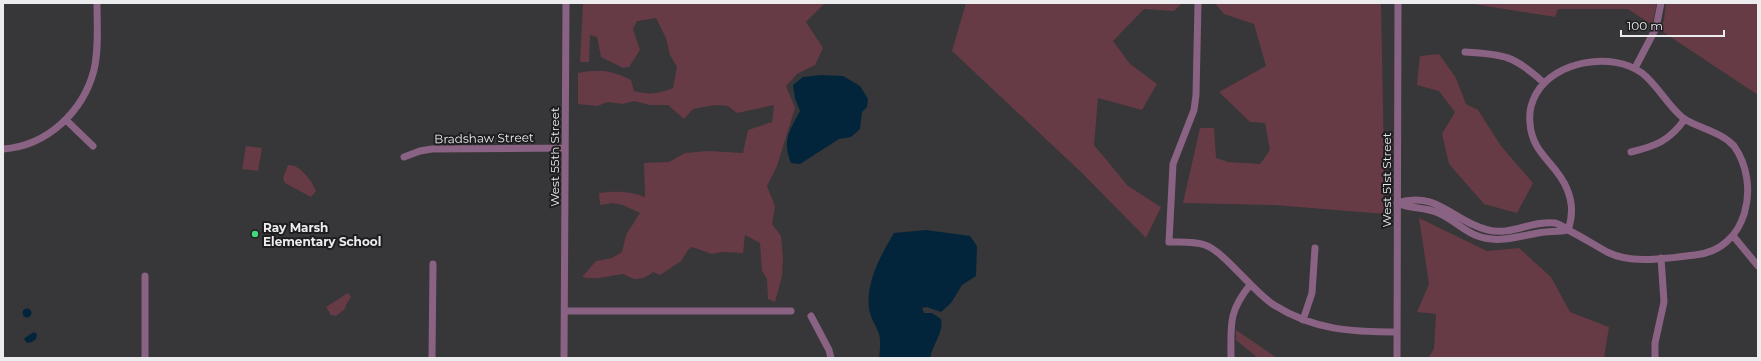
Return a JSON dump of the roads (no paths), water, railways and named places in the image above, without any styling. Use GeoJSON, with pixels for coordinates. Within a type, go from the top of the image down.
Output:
{"type":"FeatureCollection","features":[{"type":"Feature","properties":{"kind":"street"},"geometry":{"type":"LineString","coordinates":[[3,149],[25,145],[52,132],[66,120],[83,97],[94,69],[96,52],[97,3]]}},
{"type":"Feature","properties":{"kind":"street","name":"West 55th Street"},"geometry":{"type":"LineString","coordinates":[[564,358],[566,3]]}},
{"type":"Feature","properties":{"kind":"street"},"geometry":{"type":"LineString","coordinates":[[1198,3],[1196,95],[1194,110],[1173,164],[1169,242],[1197,243],[1212,249],[1272,304],[1303,320],[1320,326],[1341,330],[1397,332]]}},
{"type":"Feature","properties":{"kind":"street","name":"West 51st Street"},"geometry":{"type":"LineString","coordinates":[[1397,358],[1398,3]]}},
{"type":"Feature","properties":{"kind":"street"},"geometry":{"type":"LineString","coordinates":[[1635,68],[1656,28],[1661,3]]}},
{"type":"Feature","properties":{"kind":"street"},"geometry":{"type":"LineString","coordinates":[[1465,52],[1497,54],[1509,57],[1521,63],[1544,83]]}},
{"type":"Feature","properties":{"kind":"street"},"geometry":{"type":"LineString","coordinates":[[1397,203],[1408,200],[1431,202],[1448,209],[1476,226],[1499,232],[1557,223],[1568,230],[1618,256],[1639,260],[1705,254],[1722,246],[1734,237],[1744,224],[1752,201],[1752,178],[1749,167],[1736,147],[1728,140],[1684,119],[1650,80],[1635,68],[1611,62],[1584,64],[1566,68],[1556,73],[1544,83],[1535,95],[1530,117],[1531,130],[1537,149],[1567,188],[1572,203],[1572,213],[1568,230]]}},
{"type":"Feature","properties":{"kind":"street"},"geometry":{"type":"LineString","coordinates":[[1631,152],[1660,143],[1677,129],[1684,119]]}},
{"type":"Feature","properties":{"kind":"street"},"geometry":{"type":"LineString","coordinates":[[66,120],[93,146]]}},
{"type":"Feature","properties":{"kind":"street","name":"Bradshaw Street"},"geometry":{"type":"LineString","coordinates":[[404,157],[420,151],[432,149],[565,148]]}},
{"type":"Feature","properties":{"kind":"street"},"geometry":{"type":"LineString","coordinates":[[1397,203],[1408,208],[1421,208],[1436,212],[1472,234],[1484,238],[1499,240],[1568,230]]}},
{"type":"Feature","properties":{"kind":"street"},"geometry":{"type":"LineString","coordinates":[[1472,234],[1476,226]]}},
{"type":"Feature","properties":{"kind":"street"},"geometry":{"type":"LineString","coordinates":[[1521,229],[1523,237]]}},
{"type":"Feature","properties":{"kind":"street"},"geometry":{"type":"LineString","coordinates":[[1734,237],[1758,266]]}},
{"type":"Feature","properties":{"kind":"street"},"geometry":{"type":"LineString","coordinates":[[1303,320],[1312,294],[1315,248]]}},
{"type":"Feature","properties":{"kind":"street"},"geometry":{"type":"LineString","coordinates":[[1655,358],[1655,344],[1664,302],[1661,258]]}},
{"type":"Feature","properties":{"kind":"street"},"geometry":{"type":"LineString","coordinates":[[432,358],[433,264]]}},
{"type":"Feature","properties":{"kind":"street"},"geometry":{"type":"LineString","coordinates":[[145,276],[145,358]]}},
{"type":"Feature","properties":{"kind":"street"},"geometry":{"type":"LineString","coordinates":[[1231,358],[1233,312],[1237,303],[1250,285]]}},
{"type":"Feature","properties":{"kind":"street"},"geometry":{"type":"LineString","coordinates":[[565,311],[791,311]]}},
{"type":"Feature","properties":{"kind":"street"},"geometry":{"type":"LineString","coordinates":[[811,316],[829,350],[831,358]]}},
{"type":"Feature","properties":{"kind":"water"},"geometry":{"type":"Polygon","coordinates":[[[820,75],[843,76],[860,86],[868,99],[867,107],[862,112],[860,129],[851,137],[839,139],[800,164],[791,163],[787,148],[788,136],[800,111],[795,98],[793,85],[803,77],[820,75]]]}},
{"type":"Feature","properties":{"kind":"water"},"geometry":{"type":"Polygon","coordinates":[[[926,230],[970,236],[977,246],[976,276],[962,285],[951,303],[941,312],[927,307],[922,308],[924,313],[932,313],[941,319],[942,324],[930,358],[879,358],[880,336],[869,308],[872,278],[884,250],[894,233],[926,230]]]}},
{"type":"Feature","properties":{"kind":"water"},"geometry":{"type":"Polygon","coordinates":[[[27,308],[32,313],[27,318],[22,313],[27,308]]]}},
{"type":"Feature","properties":{"kind":"water"},"geometry":{"type":"Polygon","coordinates":[[[34,332],[37,334],[36,339],[27,343],[24,339],[34,332]]]}},
{"type":"Feature","properties":{"kind":"place","name":"Ray Marsh Elementary School"},"geometry":{"type":"Point","coordinates":[255,234]}}]}
